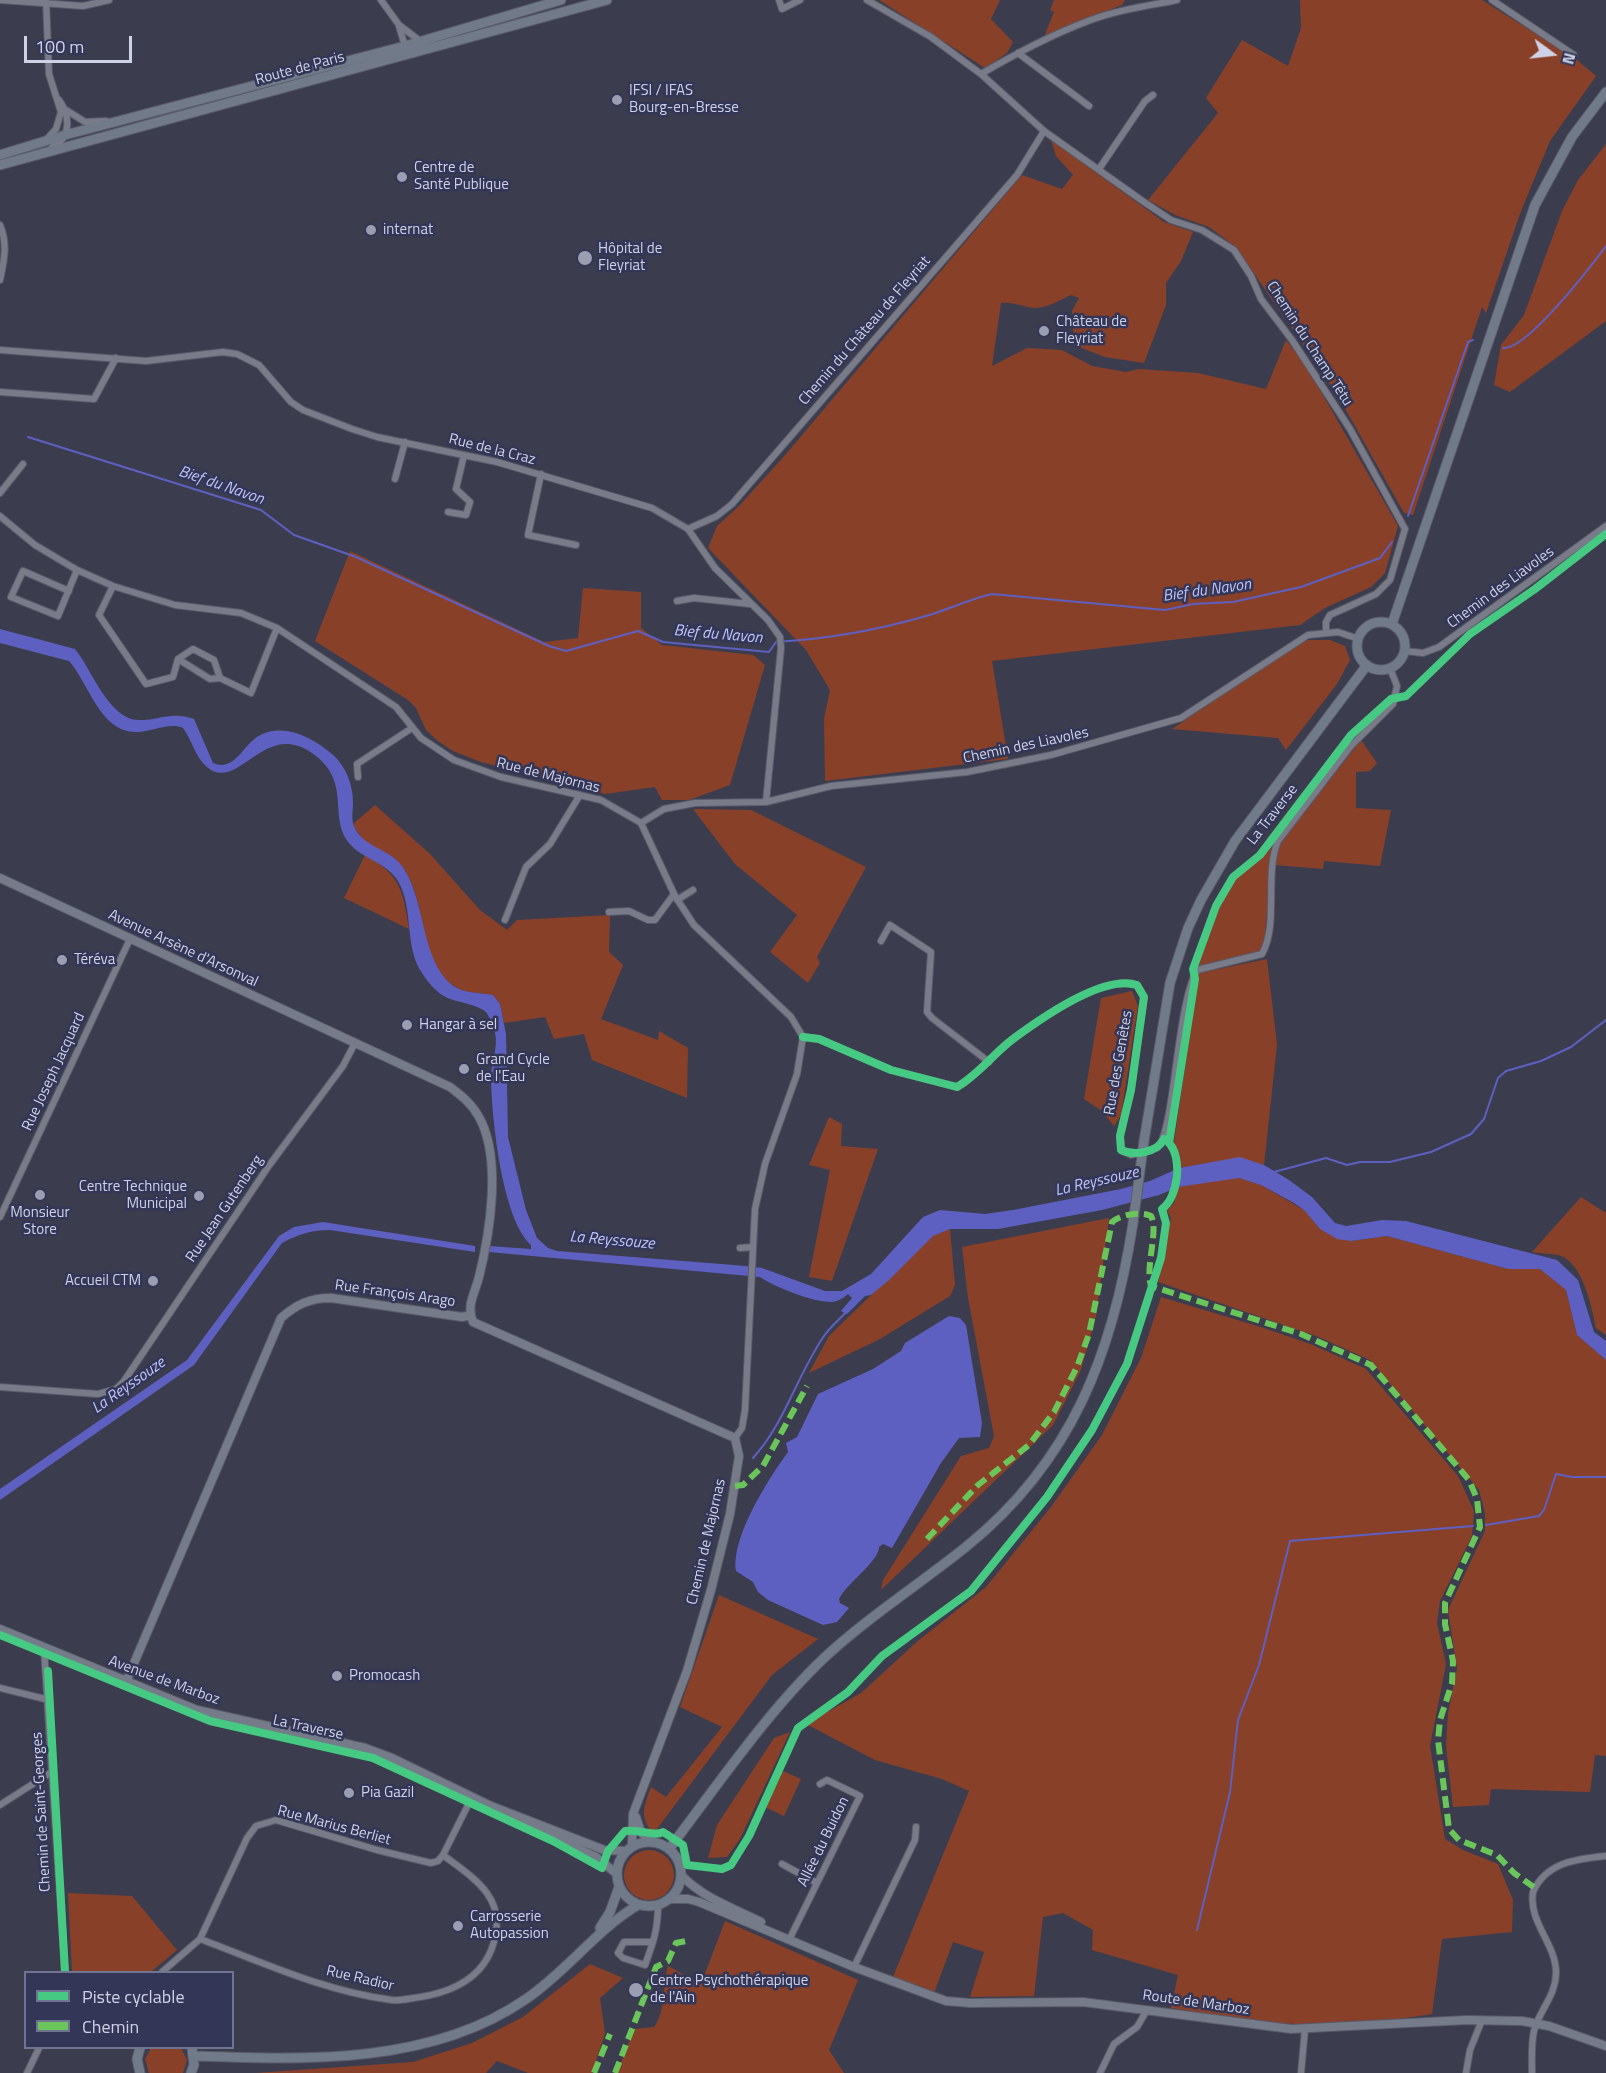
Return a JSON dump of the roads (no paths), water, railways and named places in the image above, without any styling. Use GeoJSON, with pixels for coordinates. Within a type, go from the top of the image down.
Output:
{"type":"FeatureCollection","features":[{"type":"Feature","properties":{"kind":"main road","name":"Route de Paris"},"geometry":{"type":"LineString","coordinates":[[1,162],[64,135],[405,46],[561,0]]}},
{"type":"Feature","properties":{"kind":"main road","name":"Route de Paris"},"geometry":{"type":"LineString","coordinates":[[1,162],[41,154],[607,0]]}},
{"type":"Feature","properties":{"kind":"main road"},"geometry":{"type":"LineString","coordinates":[[1392,624],[1535,205],[1572,136],[1606,92]]}},
{"type":"Feature","properties":{"kind":"main road"},"geometry":{"type":"LineString","coordinates":[[1384,622],[1392,624],[1403,635],[1405,651],[1402,658],[1390,668],[1383,669],[1367,665],[1359,653],[1359,639],[1368,626],[1384,622]]}},
{"type":"Feature","properties":{"kind":"main road"},"geometry":{"type":"LineString","coordinates":[[669,1849],[772,1715],[815,1667],[859,1628],[968,1545],[1005,1510],[1040,1470],[1073,1419],[1104,1352],[1124,1281],[1170,983],[1188,928],[1201,900],[1235,841],[1367,665]]}},
{"type":"Feature","properties":{"kind":"main road"},"geometry":{"type":"LineString","coordinates":[[650,1842],[669,1849],[678,1860],[681,1875],[680,1884],[669,1899],[658,1905],[638,1905],[629,1900],[619,1887],[616,1874],[621,1858],[629,1849],[650,1842]]}},
{"type":"Feature","properties":{"kind":"main road"},"geometry":{"type":"LineString","coordinates":[[593,1937],[610,1912],[619,1887]]}},
{"type":"Feature","properties":{"kind":"main road"},"geometry":{"type":"LineString","coordinates":[[192,2073],[193,2052],[251,2058],[380,2054],[432,2041],[477,2026],[525,2000],[563,1968],[593,1937],[617,1917],[638,1905]]}},
{"type":"Feature","properties":{"kind":"main road"},"geometry":{"type":"LineString","coordinates":[[138,2049],[140,2073]]}},
{"type":"Feature","properties":{"kind":"street"},"geometry":{"type":"LineString","coordinates":[[0,0],[83,6],[109,0]]}},
{"type":"Feature","properties":{"kind":"street"},"geometry":{"type":"LineString","coordinates":[[381,0],[399,25],[420,41]]}},
{"type":"Feature","properties":{"kind":"street"},"geometry":{"type":"LineString","coordinates":[[779,0],[782,9],[800,0]]}},
{"type":"Feature","properties":{"kind":"street","name":"Chemin du Champ Têtu"},"geometry":{"type":"LineString","coordinates":[[867,0],[931,37],[981,74],[1044,130],[1171,220],[1202,230],[1234,250],[1251,276],[1261,299],[1292,340],[1350,429],[1403,525],[1405,535],[1390,580],[1376,594],[1330,615],[1326,622],[1326,633]]}},
{"type":"Feature","properties":{"kind":"street"},"geometry":{"type":"LineString","coordinates":[[981,74],[1018,53],[1089,20],[1123,10],[1177,0]]}},
{"type":"Feature","properties":{"kind":"street"},"geometry":{"type":"LineString","coordinates":[[1492,0],[1574,55]]}},
{"type":"Feature","properties":{"kind":"street"},"geometry":{"type":"LineString","coordinates":[[46,2],[48,67],[58,99],[64,135],[78,144]]}},
{"type":"Feature","properties":{"kind":"street"},"geometry":{"type":"LineString","coordinates":[[399,25],[405,46]]}},
{"type":"Feature","properties":{"kind":"street"},"geometry":{"type":"LineString","coordinates":[[1018,53],[1089,106]]}},
{"type":"Feature","properties":{"kind":"street"},"geometry":{"type":"LineString","coordinates":[[1099,169],[1145,101],[1153,95]]}},
{"type":"Feature","properties":{"kind":"street"},"geometry":{"type":"LineString","coordinates":[[58,99],[66,110],[86,122],[131,118]]}},
{"type":"Feature","properties":{"kind":"street"},"geometry":{"type":"LineString","coordinates":[[41,154],[59,144],[68,121],[66,110]]}},
{"type":"Feature","properties":{"kind":"street"},"geometry":{"type":"LineString","coordinates":[[44,142],[56,129],[60,119]]}},
{"type":"Feature","properties":{"kind":"street","name":"Chemin du Château de Fleyriat"},"geometry":{"type":"LineString","coordinates":[[688,529],[717,516],[732,504],[1017,175],[1044,130]]}},
{"type":"Feature","properties":{"kind":"street"},"geometry":{"type":"LineString","coordinates":[[0,225],[5,242],[5,256],[0,280]]}},
{"type":"Feature","properties":{"kind":"street","name":"Rue de la Craz"},"geometry":{"type":"LineString","coordinates":[[0,350],[146,361],[223,352],[237,354],[259,365],[281,392],[303,410],[377,437],[541,474],[652,508],[688,529],[701,551],[768,620],[780,638],[781,648],[766,802]]}},
{"type":"Feature","properties":{"kind":"street"},"geometry":{"type":"LineString","coordinates":[[0,392],[94,399],[116,358]]}},
{"type":"Feature","properties":{"kind":"street"},"geometry":{"type":"LineString","coordinates":[[395,479],[405,442]]}},
{"type":"Feature","properties":{"kind":"street"},"geometry":{"type":"LineString","coordinates":[[448,512],[466,514],[470,502],[456,489],[464,455]]}},
{"type":"Feature","properties":{"kind":"street"},"geometry":{"type":"LineString","coordinates":[[0,493],[23,464]]}},
{"type":"Feature","properties":{"kind":"street"},"geometry":{"type":"LineString","coordinates":[[541,474],[528,535],[576,545]]}},
{"type":"Feature","properties":{"kind":"street","name":"Rue de Majornas"},"geometry":{"type":"LineString","coordinates":[[0,516],[35,545],[77,570],[113,586],[175,604],[241,614],[277,628],[396,707],[412,728],[438,751],[473,769],[580,795],[608,804],[641,823]]}},
{"type":"Feature","properties":{"kind":"street","name":"Chemin des Liavoles"},"geometry":{"type":"LineString","coordinates":[[1405,651],[1423,653],[1439,647],[1606,526]]}},
{"type":"Feature","properties":{"kind":"street"},"geometry":{"type":"LineString","coordinates":[[69,591],[23,570],[11,597],[58,616],[69,591],[77,570]]}},
{"type":"Feature","properties":{"kind":"street"},"geometry":{"type":"LineString","coordinates":[[113,586],[99,615],[146,684],[172,677],[178,659],[193,649],[214,660],[220,678]]}},
{"type":"Feature","properties":{"kind":"street"},"geometry":{"type":"LineString","coordinates":[[677,601],[694,598],[751,604]]}},
{"type":"Feature","properties":{"kind":"street"},"geometry":{"type":"LineString","coordinates":[[178,659],[210,679],[220,678],[251,693],[277,628]]}},
{"type":"Feature","properties":{"kind":"street","name":"Chemin des Liavoles"},"geometry":{"type":"LineString","coordinates":[[641,823],[664,809],[695,803],[766,802],[831,786],[999,767],[1167,724],[1199,708],[1297,640],[1308,635],[1338,632],[1359,639]]}},
{"type":"Feature","properties":{"kind":"street","name":"Rue des Genêtes"},"geometry":{"type":"LineString","coordinates":[[803,1037],[819,1039],[891,1070],[957,1088],[972,1078],[1012,1040],[1083,995],[1117,983],[1127,982],[1137,985],[1144,997],[1131,1090],[1120,1136],[1121,1150],[1131,1155],[1156,1148],[1161,1144],[1166,1133],[1176,1054],[1189,984],[1197,970],[1259,956],[1264,951],[1268,939],[1273,856],[1278,841],[1351,746],[1393,704],[1397,686],[1390,668]]}},
{"type":"Feature","properties":{"kind":"street"},"geometry":{"type":"LineString","coordinates":[[358,777],[357,764],[412,728]]}},
{"type":"Feature","properties":{"kind":"street"},"geometry":{"type":"LineString","coordinates":[[505,920],[526,867],[550,844],[580,795]]}},
{"type":"Feature","properties":{"kind":"street"},"geometry":{"type":"LineString","coordinates":[[641,823],[676,897],[710,942],[791,1017],[803,1037],[797,1074],[758,1190],[753,1247],[740,1248]]}},
{"type":"Feature","properties":{"kind":"street","name":"Avenue Arsène d'Arsonval"},"geometry":{"type":"LineString","coordinates":[[0,878],[450,1087],[465,1098],[479,1116],[484,1128],[493,1183],[483,1254],[470,1309],[471,1315]]}},
{"type":"Feature","properties":{"kind":"street"},"geometry":{"type":"LineString","coordinates":[[609,912],[629,911],[648,921],[655,920],[676,897],[693,890]]}},
{"type":"Feature","properties":{"kind":"street"},"geometry":{"type":"LineString","coordinates":[[881,941],[890,925],[931,952],[927,1012],[989,1062]]}},
{"type":"Feature","properties":{"kind":"street","name":"Rue Joseph Jacquard"},"geometry":{"type":"LineString","coordinates":[[0,1216],[130,939]]}},
{"type":"Feature","properties":{"kind":"street","name":"Rue Jean Gutenberg"},"geometry":{"type":"LineString","coordinates":[[0,1387],[98,1394],[116,1389],[124,1381],[280,1149],[343,1066],[355,1044]]}},
{"type":"Feature","properties":{"kind":"street","name":"Chemin de Majornas"},"geometry":{"type":"LineString","coordinates":[[629,1849],[636,1804],[687,1671],[730,1514],[740,1456],[735,1438],[744,1421],[753,1247]]}},
{"type":"Feature","properties":{"kind":"street","name":"Rue François Arago"},"geometry":{"type":"LineString","coordinates":[[126,1682],[281,1318],[302,1302],[323,1298],[462,1317],[471,1315],[479,1326],[735,1438]]}},
{"type":"Feature","properties":{"kind":"street","name":"Avenue de Marboz"},"geometry":{"type":"LineString","coordinates":[[0,1629],[44,1649],[212,1715],[364,1749],[392,1758],[491,1806],[604,1850],[629,1849]]}},
{"type":"Feature","properties":{"kind":"street","name":"Chemin de Saint-Georges"},"geometry":{"type":"LineString","coordinates":[[44,1649],[54,1771],[65,1971]]}},
{"type":"Feature","properties":{"kind":"street"},"geometry":{"type":"LineString","coordinates":[[0,1688],[49,1700]]}},
{"type":"Feature","properties":{"kind":"street"},"geometry":{"type":"LineString","coordinates":[[0,1805],[54,1771]]}},
{"type":"Feature","properties":{"kind":"street","name":"Allée du Buidon"},"geometry":{"type":"LineString","coordinates":[[790,1938],[860,1796],[827,1780],[820,1784]]}},
{"type":"Feature","properties":{"kind":"street"},"geometry":{"type":"LineString","coordinates":[[443,1855],[472,1797]]}},
{"type":"Feature","properties":{"kind":"street"},"geometry":{"type":"LineString","coordinates":[[636,1804],[638,1825],[650,1842]]}},
{"type":"Feature","properties":{"kind":"street","name":"Avenue de Marboz"},"geometry":{"type":"LineString","coordinates":[[491,1806],[505,1816],[596,1857],[616,1874]]}},
{"type":"Feature","properties":{"kind":"street","name":"Rue Marius Berliet"},"geometry":{"type":"LineString","coordinates":[[163,1971],[200,1939],[247,1838],[256,1826],[265,1822],[276,1820],[377,1850],[431,1863],[443,1855]]}},
{"type":"Feature","properties":{"kind":"street"},"geometry":{"type":"LineString","coordinates":[[854,1967],[915,1840],[916,1827]]}},
{"type":"Feature","properties":{"kind":"street","name":"Rue Radior"},"geometry":{"type":"LineString","coordinates":[[200,1939],[342,1991],[394,2001],[430,1996],[455,1988],[480,1970],[493,1948],[498,1923],[494,1902],[482,1885],[443,1855]]}},
{"type":"Feature","properties":{"kind":"street"},"geometry":{"type":"LineString","coordinates":[[1532,2073],[1533,2045],[1537,2024],[1551,1999],[1557,1972],[1536,1916],[1533,1892],[1546,1873],[1563,1863],[1606,1856]]}},
{"type":"Feature","properties":{"kind":"street"},"geometry":{"type":"LineString","coordinates":[[782,1864],[817,1883]]}},
{"type":"Feature","properties":{"kind":"street","name":"Route de Marboz"},"geometry":{"type":"LineString","coordinates":[[681,1875],[693,1887],[710,1898],[790,1938],[854,1967],[946,2001],[970,2003],[1055,2001],[1146,2010],[1249,2025],[1305,2029],[1482,2020],[1537,2024],[1606,2046]]}},
{"type":"Feature","properties":{"kind":"street","name":"Route de Marboz"},"geometry":{"type":"LineString","coordinates":[[669,1899],[688,1899],[699,1902],[790,1938]]}},
{"type":"Feature","properties":{"kind":"street"},"geometry":{"type":"LineString","coordinates":[[653,1942],[624,1942],[618,1953],[623,1958],[645,1965],[653,1942],[658,1927],[658,1905]]}},
{"type":"Feature","properties":{"kind":"street"},"geometry":{"type":"LineString","coordinates":[[1100,2073],[1113,2044],[1137,2027],[1146,2010]]}},
{"type":"Feature","properties":{"kind":"street"},"geometry":{"type":"LineString","coordinates":[[1466,2073],[1470,2050],[1482,2020]]}},
{"type":"Feature","properties":{"kind":"street"},"geometry":{"type":"LineString","coordinates":[[1301,2073],[1305,2029]]}},
{"type":"Feature","properties":{"kind":"street"},"geometry":{"type":"LineString","coordinates":[[27,2073],[39,2049]]}},
{"type":"Feature","properties":{"kind":"waterway","name":"Bief du Navon"},"geometry":{"type":"LineString","coordinates":[[1503,348],[1527,336],[1542,322],[1558,306],[1606,246]]}},
{"type":"Feature","properties":{"kind":"waterway","name":"Bief du Navon"},"geometry":{"type":"LineString","coordinates":[[1408,516],[1468,342],[1473,340]]}},
{"type":"Feature","properties":{"kind":"waterway","name":"Bief du Navon"},"geometry":{"type":"LineString","coordinates":[[28,437],[261,510],[294,535],[356,557],[549,646],[566,651],[638,631],[663,642],[769,652],[776,642],[871,630],[934,614],[992,594],[1165,610],[1193,604],[1233,602],[1301,587],[1380,558],[1392,542]]}},
{"type":"Feature","properties":{"kind":"waterway"},"geometry":{"type":"LineString","coordinates":[[1274,1172],[1326,1158],[1347,1165],[1360,1162],[1390,1162],[1431,1152],[1471,1134],[1484,1119],[1498,1078],[1506,1071],[1541,1061],[1571,1047],[1606,1020]]}},
{"type":"Feature","properties":{"kind":"waterway"},"geometry":{"type":"LineString","coordinates":[[753,1458],[774,1430],[824,1336],[846,1312]]}},
{"type":"Feature","properties":{"kind":"waterway"},"geometry":{"type":"LineString","coordinates":[[1486,1525],[1539,1516],[1544,1510],[1556,1474],[1572,1477],[1606,1477]]}},
{"type":"Feature","properties":{"kind":"waterway"},"geometry":{"type":"LineString","coordinates":[[1197,1930],[1230,1792],[1238,1720],[1259,1665],[1290,1541],[1473,1526]]}},
{"type":"Feature","properties":{"kind":"place","name":"IFSI / IFAS Bourg-en-Bresse"},"geometry":{"type":"Point","coordinates":[617,100]}},
{"type":"Feature","properties":{"kind":"place","name":"Centre de Santé Publique"},"geometry":{"type":"Point","coordinates":[402,177]}},
{"type":"Feature","properties":{"kind":"place","name":"internat"},"geometry":{"type":"Point","coordinates":[371,230]}},
{"type":"Feature","properties":{"kind":"place","name":"Hôpital de Fleyriat"},"geometry":{"type":"Point","coordinates":[585,258]}},
{"type":"Feature","properties":{"kind":"place","name":"Château de Fleyriat"},"geometry":{"type":"Point","coordinates":[1044,331]}},
{"type":"Feature","properties":{"kind":"place","name":"Téréva"},"geometry":{"type":"Point","coordinates":[62,960]}},
{"type":"Feature","properties":{"kind":"place","name":"Hangar à sel"},"geometry":{"type":"Point","coordinates":[407,1025]}},
{"type":"Feature","properties":{"kind":"place","name":"Grand Cycle de l'Eau"},"geometry":{"type":"Point","coordinates":[464,1069]}},
{"type":"Feature","properties":{"kind":"place","name":"Monsieur Store"},"geometry":{"type":"Point","coordinates":[40,1195]}},
{"type":"Feature","properties":{"kind":"place","name":"Centre Technique Municipal"},"geometry":{"type":"Point","coordinates":[199,1196]}},
{"type":"Feature","properties":{"kind":"place","name":"Accueil CTM"},"geometry":{"type":"Point","coordinates":[153,1281]}},
{"type":"Feature","properties":{"kind":"place","name":"Promocash"},"geometry":{"type":"Point","coordinates":[337,1676]}},
{"type":"Feature","properties":{"kind":"place","name":"Pia Gazil"},"geometry":{"type":"Point","coordinates":[349,1793]}},
{"type":"Feature","properties":{"kind":"place","name":"Carrosserie Autopassion"},"geometry":{"type":"Point","coordinates":[458,1926]}},
{"type":"Feature","properties":{"kind":"place","name":"Centre Psychothérapique de l'Ain"},"geometry":{"type":"Point","coordinates":[636,1990]}},
{"type":"Feature","properties":{"kind":"water label","name":"La Reyssouze"},"geometry":{"type":"Point","coordinates":[1097,1182]}},
{"type":"Feature","properties":{"kind":"water label","name":"La Reyssouze"},"geometry":{"type":"Point","coordinates":[612,1241]}},
{"type":"Feature","properties":{"kind":"water label","name":"La Reyssouze"},"geometry":{"type":"Point","coordinates":[129,1386]}}]}
